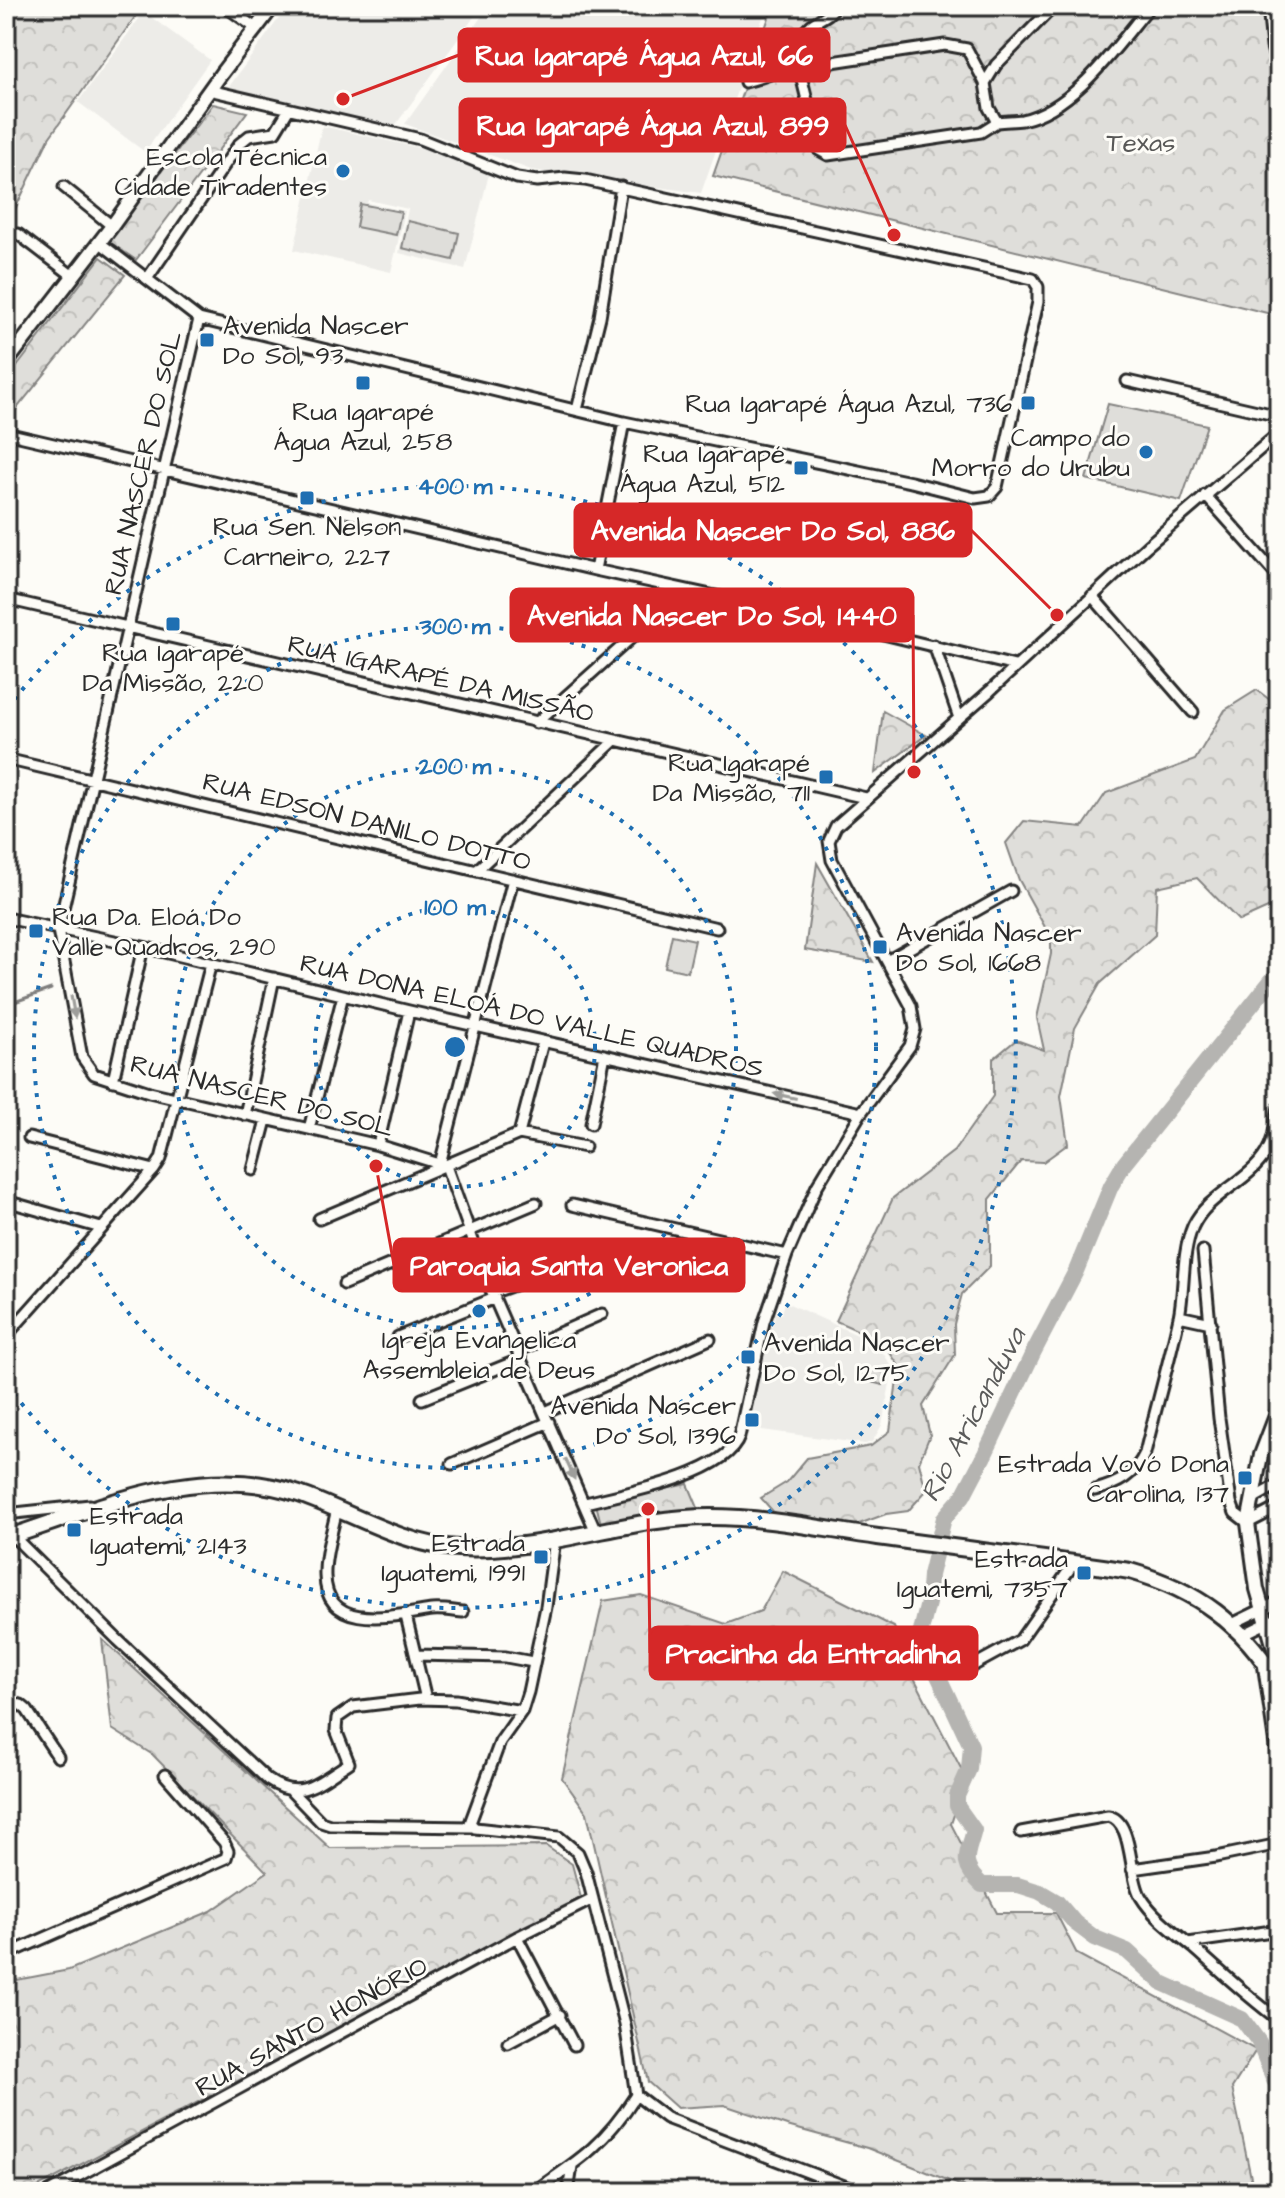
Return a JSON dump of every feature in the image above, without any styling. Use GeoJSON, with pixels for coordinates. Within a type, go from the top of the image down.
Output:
{"type":"FeatureCollection","features":[{"type":"Feature","properties":{"kind":"main road"},"geometry":{"type":"LineString","coordinates":[[6,363],[112,226],[273,6]]}},
{"type":"Feature","properties":{"kind":"main road"},"geometry":{"type":"LineString","coordinates":[[1279,1408],[1261,1455],[1248,1523],[1253,1569],[1262,1608],[1273,1619],[1279,1665]]}},
{"type":"Feature","properties":{"kind":"main road"},"geometry":{"type":"LineString","coordinates":[[9,1537],[117,1502],[195,1482],[232,1481],[276,1487],[337,1508],[402,1536],[447,1548],[488,1548],[655,1522],[730,1517],[1130,1571],[1191,1593],[1236,1630],[1263,1660],[1279,1684]]}},
{"type":"Feature","properties":{"kind":"street"},"geometry":{"type":"LineString","coordinates":[[225,6],[257,29]]}},
{"type":"Feature","properties":{"kind":"street"},"geometry":{"type":"LineString","coordinates":[[745,82],[778,71],[793,56],[799,40],[810,26],[831,13],[835,6]]}},
{"type":"Feature","properties":{"kind":"street"},"geometry":{"type":"LineString","coordinates":[[985,83],[996,65],[1054,6]]}},
{"type":"Feature","properties":{"kind":"street"},"geometry":{"type":"LineString","coordinates":[[793,56],[799,67],[819,150],[828,155],[981,132],[997,122],[1023,120],[1056,105],[1090,77],[1150,6]]}},
{"type":"Feature","properties":{"kind":"street"},"geometry":{"type":"LineString","coordinates":[[1268,6],[1272,47],[1279,73]]}},
{"type":"Feature","properties":{"kind":"street"},"geometry":{"type":"LineString","coordinates":[[799,67],[945,45],[967,49],[985,83],[989,108],[997,122]]}},
{"type":"Feature","properties":{"kind":"street"},"geometry":{"type":"LineString","coordinates":[[99,242],[199,319],[624,422],[983,498],[997,487],[1039,293],[1035,282],[1029,277],[621,187],[565,178],[537,181],[517,178],[420,139],[209,90]]}},
{"type":"Feature","properties":{"kind":"street"},"geometry":{"type":"LineString","coordinates":[[147,279],[239,144],[249,136],[275,132],[289,109]]}},
{"type":"Feature","properties":{"kind":"street"},"geometry":{"type":"LineString","coordinates":[[64,187],[112,226]]}},
{"type":"Feature","properties":{"kind":"street"},"geometry":{"type":"LineString","coordinates":[[577,410],[600,317],[621,187]]}},
{"type":"Feature","properties":{"kind":"street"},"geometry":{"type":"LineString","coordinates":[[18,234],[73,276]]}},
{"type":"Feature","properties":{"kind":"street","name":"RUA NASCER DO SOL"},"geometry":{"type":"LineString","coordinates":[[199,319],[58,930],[82,1057],[94,1074],[113,1081],[178,1100],[378,1145],[443,1165]]}},
{"type":"Feature","properties":{"kind":"street"},"geometry":{"type":"LineString","coordinates":[[1127,381],[1279,416]]}},
{"type":"Feature","properties":{"kind":"street"},"geometry":{"type":"LineString","coordinates":[[595,570],[624,422]]}},
{"type":"Feature","properties":{"kind":"street"},"geometry":{"type":"LineString","coordinates":[[6,433],[1015,666]]}},
{"type":"Feature","properties":{"kind":"street"},"geometry":{"type":"LineString","coordinates":[[585,1503],[672,1480],[707,1467],[733,1450],[739,1437],[764,1322],[787,1255],[817,1186],[861,1113],[903,1057],[915,1029],[911,1006],[832,860],[829,846],[836,826],[1205,495],[1279,433]]}},
{"type":"Feature","properties":{"kind":"street"},"geometry":{"type":"LineString","coordinates":[[1205,495],[1279,578]]}},
{"type":"Feature","properties":{"kind":"street"},"geometry":{"type":"LineString","coordinates":[[536,723],[685,590]]}},
{"type":"Feature","properties":{"kind":"street"},"geometry":{"type":"LineString","coordinates":[[1092,596],[1193,712]]}},
{"type":"Feature","properties":{"kind":"street","name":"RUA IGARAPÉ DA MISSÃO"},"geometry":{"type":"LineString","coordinates":[[6,599],[866,798]]}},
{"type":"Feature","properties":{"kind":"street"},"geometry":{"type":"LineString","coordinates":[[934,645],[959,718]]}},
{"type":"Feature","properties":{"kind":"street"},"geometry":{"type":"LineString","coordinates":[[477,870],[614,741]]}},
{"type":"Feature","properties":{"kind":"street","name":"RUA EDSON DANILO DOTTO"},"geometry":{"type":"LineString","coordinates":[[6,759],[717,928]]}},
{"type":"Feature","properties":{"kind":"street"},"geometry":{"type":"LineString","coordinates":[[513,879],[443,1165],[493,1295],[596,1532]]}},
{"type":"Feature","properties":{"kind":"street"},"geometry":{"type":"LineString","coordinates":[[887,961],[1011,891]]}},
{"type":"Feature","properties":{"kind":"street","name":"RUA DONA ELOÁ DO VALLE QUADROS"},"geometry":{"type":"LineString","coordinates":[[6,918],[861,1113]]}},
{"type":"Feature","properties":{"kind":"street"},"geometry":{"type":"LineString","coordinates":[[113,1081],[143,947]]}},
{"type":"Feature","properties":{"kind":"street"},"geometry":{"type":"LineString","coordinates":[[6,1336],[161,1159],[211,963]]}},
{"type":"Feature","properties":{"kind":"street"},"geometry":{"type":"LineString","coordinates":[[245,1115],[274,978]]}},
{"type":"Feature","properties":{"kind":"street"},"geometry":{"type":"LineString","coordinates":[[309,1129],[343,995]]}},
{"type":"Feature","properties":{"kind":"street"},"geometry":{"type":"LineString","coordinates":[[378,1145],[409,1011]]}},
{"type":"Feature","properties":{"kind":"street"},"geometry":{"type":"LineString","coordinates":[[519,1134],[543,1042]]}},
{"type":"Feature","properties":{"kind":"street"},"geometry":{"type":"LineString","coordinates":[[591,1124],[605,1055]]}},
{"type":"Feature","properties":{"kind":"street"},"geometry":{"type":"LineString","coordinates":[[1095,1490],[1123,1479],[1139,1467],[1179,1316],[1193,1225],[1210,1204],[1243,1179],[1265,1155],[1274,1136],[1279,1107]]}},
{"type":"Feature","properties":{"kind":"street"},"geometry":{"type":"LineString","coordinates":[[253,1170],[266,1120]]}},
{"type":"Feature","properties":{"kind":"street"},"geometry":{"type":"LineString","coordinates":[[319,1219],[519,1134],[585,1147]]}},
{"type":"Feature","properties":{"kind":"street"},"geometry":{"type":"LineString","coordinates":[[29,1138],[154,1170]]}},
{"type":"Feature","properties":{"kind":"street"},"geometry":{"type":"LineString","coordinates":[[6,1201],[101,1228]]}},
{"type":"Feature","properties":{"kind":"street"},"geometry":{"type":"LineString","coordinates":[[344,1284],[536,1203]]}},
{"type":"Feature","properties":{"kind":"street"},"geometry":{"type":"LineString","coordinates":[[572,1205],[787,1255]]}},
{"type":"Feature","properties":{"kind":"street"},"geometry":{"type":"LineString","coordinates":[[1203,1251],[1219,1418],[1231,1502],[1235,1513],[1248,1523],[1279,1507]]}},
{"type":"Feature","properties":{"kind":"street"},"geometry":{"type":"LineString","coordinates":[[398,1337],[555,1270]]}},
{"type":"Feature","properties":{"kind":"street"},"geometry":{"type":"LineString","coordinates":[[422,1399],[602,1314]]}},
{"type":"Feature","properties":{"kind":"street"},"geometry":{"type":"LineString","coordinates":[[1179,1316],[1211,1323]]}},
{"type":"Feature","properties":{"kind":"street"},"geometry":{"type":"LineString","coordinates":[[545,1412],[710,1339]]}},
{"type":"Feature","properties":{"kind":"street"},"geometry":{"type":"LineString","coordinates":[[452,1464],[549,1422]]}},
{"type":"Feature","properties":{"kind":"street"},"geometry":{"type":"LineString","coordinates":[[1254,1498],[1279,1484]]}},
{"type":"Feature","properties":{"kind":"street"},"geometry":{"type":"LineString","coordinates":[[6,1514],[117,1502]]}},
{"type":"Feature","properties":{"kind":"street"},"geometry":{"type":"LineString","coordinates":[[337,1508],[325,1563],[325,1584],[341,1608],[362,1617],[406,1616],[438,1610],[463,1612]]}},
{"type":"Feature","properties":{"kind":"street"},"geometry":{"type":"LineString","coordinates":[[9,1537],[268,1780],[292,1792],[321,1822],[330,1825],[471,1827],[559,1837],[578,1853],[586,1872],[625,2024],[636,2095],[612,2131],[572,2166],[533,2192]]}},
{"type":"Feature","properties":{"kind":"street"},"geometry":{"type":"LineString","coordinates":[[471,1827],[500,1742],[522,1711],[528,1692],[546,1607],[555,1539]]}},
{"type":"Feature","properties":{"kind":"street"},"geometry":{"type":"LineString","coordinates":[[967,1669],[1012,1646],[1028,1633],[1074,1563]]}},
{"type":"Feature","properties":{"kind":"street"},"geometry":{"type":"LineString","coordinates":[[1236,1630],[1262,1608],[1279,1601]]}},
{"type":"Feature","properties":{"kind":"street"},"geometry":{"type":"LineString","coordinates":[[406,1616],[426,1699]]}},
{"type":"Feature","properties":{"kind":"street"},"geometry":{"type":"LineString","coordinates":[[1236,1630],[1273,1619]]}},
{"type":"Feature","properties":{"kind":"street"},"geometry":{"type":"LineString","coordinates":[[416,1655],[506,1657],[533,1662]]}},
{"type":"Feature","properties":{"kind":"street"},"geometry":{"type":"LineString","coordinates":[[1263,1660],[1279,1773]]}},
{"type":"Feature","properties":{"kind":"street"},"geometry":{"type":"LineString","coordinates":[[292,1792],[317,1783],[349,1763],[336,1730],[337,1718],[353,1707],[426,1699],[456,1700],[522,1711]]}},
{"type":"Feature","properties":{"kind":"street"},"geometry":{"type":"LineString","coordinates":[[6,1701],[27,1710],[58,1757]]}},
{"type":"Feature","properties":{"kind":"street"},"geometry":{"type":"LineString","coordinates":[[6,1955],[226,1858],[228,1851],[224,1842],[165,1775]]}},
{"type":"Feature","properties":{"kind":"street"},"geometry":{"type":"LineString","coordinates":[[1021,1832],[1112,1817],[1123,1826],[1142,1898],[1245,1995],[1279,2019]]}},
{"type":"Feature","properties":{"kind":"street"},"geometry":{"type":"LineString","coordinates":[[1132,1869],[1279,1844]]}},
{"type":"Feature","properties":{"kind":"street","name":"RUA SANTO HONÓRIO"},"geometry":{"type":"LineString","coordinates":[[49,2192],[517,1937],[593,1899]]}},
{"type":"Feature","properties":{"kind":"street"},"geometry":{"type":"LineString","coordinates":[[1188,1943],[1279,1930]]}},
{"type":"Feature","properties":{"kind":"street"},"geometry":{"type":"LineString","coordinates":[[517,1937],[574,2045]]}},
{"type":"Feature","properties":{"kind":"street"},"geometry":{"type":"LineString","coordinates":[[508,2043],[560,2015]]}},
{"type":"Feature","properties":{"kind":"street"},"geometry":{"type":"LineString","coordinates":[[636,2095],[666,2118],[860,2192]]}},
{"type":"Feature","properties":{"kind":"street"},"geometry":{"type":"LineString","coordinates":[[568,2192],[572,2166]]}},
{"type":"Feature","properties":{"kind":"shaded area"},"geometry":{"type":"Polygon","coordinates":[[[288,6],[482,6],[394,127],[228,88],[288,6]]]}},
{"type":"Feature","properties":{"kind":"shaded area"},"geometry":{"type":"Polygon","coordinates":[[[489,6],[767,6],[701,193],[531,170],[405,124],[489,6]]]}},
{"type":"Feature","properties":{"kind":"shaded area"},"geometry":{"type":"Polygon","coordinates":[[[144,12],[210,60],[145,152],[78,102],[144,12]]]}},
{"type":"Feature","properties":{"kind":"shaded area"},"geometry":{"type":"Polygon","coordinates":[[[322,126],[438,152],[489,174],[465,269],[399,253],[408,209],[368,200],[367,203],[405,211],[391,272],[294,250],[322,126]]]}},
{"type":"Feature","properties":{"kind":"shaded area"},"geometry":{"type":"Polygon","coordinates":[[[785,1302],[877,1344],[893,1368],[882,1425],[872,1442],[865,1444],[747,1428],[760,1362],[776,1313],[782,1314],[785,1302]]]}},
{"type":"Feature","properties":{"kind":"green space"},"geometry":{"type":"Polygon","coordinates":[[[6,6],[119,6],[135,17],[49,138],[6,228],[6,6]]]}},
{"type":"Feature","properties":{"kind":"green space","name":"Texas"},"geometry":{"type":"Polygon","coordinates":[[[773,6],[1279,6],[1279,316],[713,176],[773,6]]]}},
{"type":"Feature","properties":{"kind":"green space"},"geometry":{"type":"Polygon","coordinates":[[[213,104],[247,112],[136,260],[108,241],[213,104]]]}},
{"type":"Feature","properties":{"kind":"green space"},"geometry":{"type":"Polygon","coordinates":[[[360,204],[401,212],[396,235],[356,227],[360,204]]]}},
{"type":"Feature","properties":{"kind":"green space"},"geometry":{"type":"Polygon","coordinates":[[[408,221],[459,233],[453,260],[402,248],[408,221]]]}},
{"type":"Feature","properties":{"kind":"green space"},"geometry":{"type":"Polygon","coordinates":[[[101,257],[125,275],[6,422],[6,381],[101,257]]]}},
{"type":"Feature","properties":{"kind":"green space","name":"Campo do Morro do Urubu"},"geometry":{"type":"Polygon","coordinates":[[[1108,404],[1207,425],[1181,501],[1086,479],[1108,404]]]}},
{"type":"Feature","properties":{"kind":"green space"},"geometry":{"type":"Polygon","coordinates":[[[1257,690],[1279,707],[1279,903],[1239,921],[1197,878],[1157,887],[1155,935],[1100,984],[1075,1028],[1061,1096],[1068,1144],[1043,1162],[1021,1161],[990,1199],[990,1266],[962,1294],[954,1324],[955,1355],[923,1406],[930,1435],[919,1462],[926,1491],[908,1511],[886,1514],[851,1527],[778,1517],[761,1498],[787,1482],[807,1458],[871,1446],[890,1431],[899,1366],[882,1341],[836,1321],[893,1198],[954,1151],[993,1096],[993,1059],[1016,1040],[1044,1050],[1037,1018],[1051,954],[1051,938],[1019,880],[1006,843],[1024,821],[1083,827],[1106,793],[1195,760],[1225,710],[1257,690]]]}},
{"type":"Feature","properties":{"kind":"green space"},"geometry":{"type":"Polygon","coordinates":[[[883,711],[926,735],[875,773],[883,711]]]}},
{"type":"Feature","properties":{"kind":"green space"},"geometry":{"type":"Polygon","coordinates":[[[817,863],[873,962],[805,950],[817,863]]]}},
{"type":"Feature","properties":{"kind":"green space"},"geometry":{"type":"Polygon","coordinates":[[[672,935],[695,940],[688,972],[665,967],[672,935]]]}},
{"type":"Feature","properties":{"kind":"green space"},"geometry":{"type":"Polygon","coordinates":[[[861,1367],[886,1373],[883,1385],[859,1379],[861,1367]]]}},
{"type":"Feature","properties":{"kind":"green space"},"geometry":{"type":"Polygon","coordinates":[[[688,1484],[701,1515],[602,1528],[596,1504],[688,1484]]]}},
{"type":"Feature","properties":{"kind":"green space"},"geometry":{"type":"Polygon","coordinates":[[[783,1571],[894,1627],[908,1666],[966,1778],[951,1824],[997,1913],[1056,1913],[1077,1954],[1256,2050],[1232,2088],[1254,2192],[977,2192],[867,2148],[724,2105],[677,2108],[648,2082],[587,1813],[562,1778],[603,1601],[641,1595],[726,1624],[761,1611],[783,1571]]]}},
{"type":"Feature","properties":{"kind":"green space"},"geometry":{"type":"Polygon","coordinates":[[[102,1639],[330,1848],[546,1846],[572,1864],[581,1898],[29,2192],[6,2192],[6,1982],[69,1970],[211,1911],[267,1872],[153,1755],[112,1729],[102,1639]]]}},
{"type":"Feature","properties":{"kind":"waterway","name":"Rio Aricanduva"},"geometry":{"type":"LineString","coordinates":[[1279,971],[1124,1164],[1111,1186],[1076,1271],[985,1454],[963,1496],[944,1518],[921,1631],[923,1643],[971,1746],[969,1769],[957,1796],[957,1806],[974,1830],[967,1859],[970,1871],[982,1885],[1018,1885],[1040,1892],[1057,1902],[1075,1923],[1095,1938],[1127,1951],[1162,1983],[1242,2019],[1259,2042],[1279,2087]]}},
{"type":"Feature","properties":{"kind":"waterway"},"geometry":{"type":"LineString","coordinates":[[6,1005],[51,989]]}},
{"type":"Feature","properties":{"kind":"place","name":"Rua Igarapé Água Azul, 66"},"geometry":{"type":"Point","coordinates":[343,99]}},
{"type":"Feature","properties":{"kind":"place","name":"Escola Técnica Cidade Tiradentes"},"geometry":{"type":"Point","coordinates":[343,171]}},
{"type":"Feature","properties":{"kind":"place","name":"Rua Igarapé Água Azul, 899"},"geometry":{"type":"Point","coordinates":[894,235]}},
{"type":"Feature","properties":{"kind":"place","name":"Avenida Nascer Do Sol, 93"},"geometry":{"type":"Point","coordinates":[207,340]}},
{"type":"Feature","properties":{"kind":"place","name":"Rua Igarapé Água Azul, 258"},"geometry":{"type":"Point","coordinates":[363,383]}},
{"type":"Feature","properties":{"kind":"place","name":"Rua Igarapé Água Azul, 736"},"geometry":{"type":"Point","coordinates":[1028,403]}},
{"type":"Feature","properties":{"kind":"place","name":"Campo do Morro do Urubu"},"geometry":{"type":"Point","coordinates":[1146,452]}},
{"type":"Feature","properties":{"kind":"place","name":"Rua Igarapé Água Azul, 512"},"geometry":{"type":"Point","coordinates":[801,468]}},
{"type":"Feature","properties":{"kind":"place","name":"Rua Sen. Nelson Carneiro, 227"},"geometry":{"type":"Point","coordinates":[307,498]}},
{"type":"Feature","properties":{"kind":"place","name":"Avenida Nascer Do Sol, 886"},"geometry":{"type":"Point","coordinates":[1057,615]}},
{"type":"Feature","properties":{"kind":"place","name":"Rua Igarapé Da Missão, 220"},"geometry":{"type":"Point","coordinates":[173,624]}},
{"type":"Feature","properties":{"kind":"place","name":"Avenida Nascer Do Sol, 1440"},"geometry":{"type":"Point","coordinates":[914,772]}},
{"type":"Feature","properties":{"kind":"place","name":"Rua Igarapé Da Missão, 711"},"geometry":{"type":"Point","coordinates":[826,777]}},
{"type":"Feature","properties":{"kind":"place","name":"Rua Da. Eloá Do Valle Quadros, 290"},"geometry":{"type":"Point","coordinates":[36,931]}},
{"type":"Feature","properties":{"kind":"place","name":"Avenida Nascer Do Sol, 1668"},"geometry":{"type":"Point","coordinates":[880,947]}},
{"type":"Feature","properties":{"kind":"place","name":"Paroquia Santa Veronica"},"geometry":{"type":"Point","coordinates":[376,1166]}},
{"type":"Feature","properties":{"kind":"place","name":"Igreja Evangelica Assembleia de Deus"},"geometry":{"type":"Point","coordinates":[479,1311]}},
{"type":"Feature","properties":{"kind":"place","name":"Avenida Nascer Do Sol, 1275"},"geometry":{"type":"Point","coordinates":[748,1357]}},
{"type":"Feature","properties":{"kind":"place","name":"Avenida Nascer Do Sol, 1396"},"geometry":{"type":"Point","coordinates":[752,1420]}},
{"type":"Feature","properties":{"kind":"place","name":"Estrada Vovó Dona Carolina, 137"},"geometry":{"type":"Point","coordinates":[1245,1478]}},
{"type":"Feature","properties":{"kind":"place","name":"Pracinha da Entradinha"},"geometry":{"type":"Point","coordinates":[648,1509]}},
{"type":"Feature","properties":{"kind":"place","name":"Estrada Iguatemi, 2143"},"geometry":{"type":"Point","coordinates":[74,1530]}},
{"type":"Feature","properties":{"kind":"place","name":"Estrada Iguatemi, 1991"},"geometry":{"type":"Point","coordinates":[541,1557]}},
{"type":"Feature","properties":{"kind":"place","name":"Estrada Iguatemi, 7357"},"geometry":{"type":"Point","coordinates":[1084,1573]}}]}
